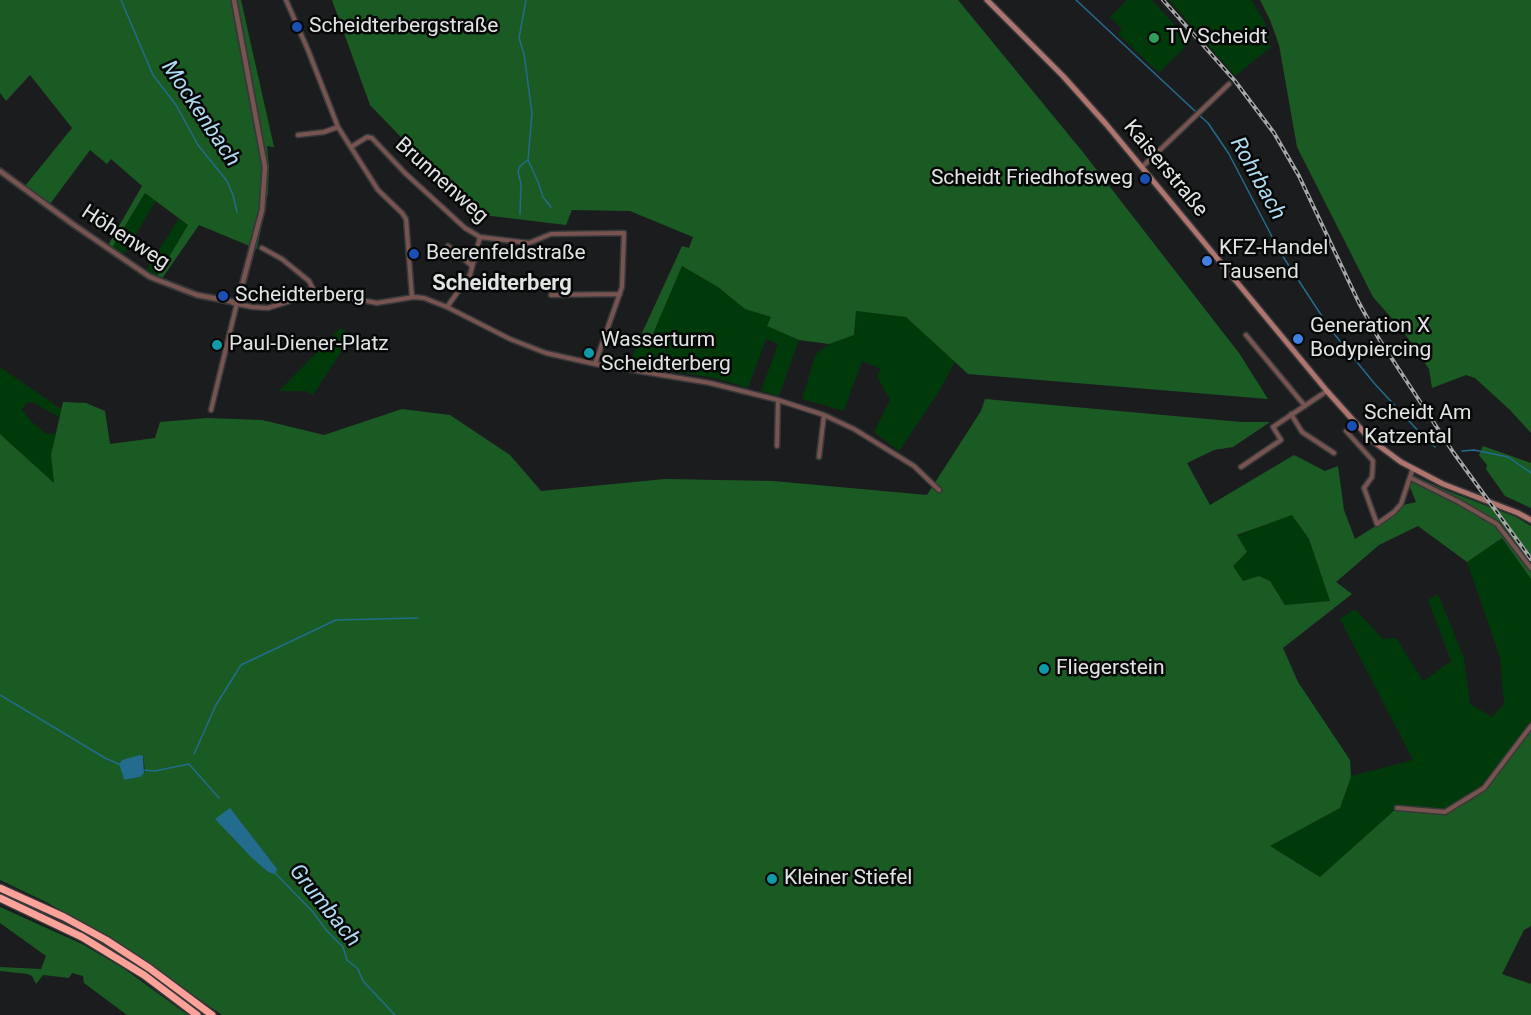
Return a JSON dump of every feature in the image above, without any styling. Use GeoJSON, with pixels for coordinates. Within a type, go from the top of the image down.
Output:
{"type":"FeatureCollection","features":[{"type":"Feature","properties":{"kind":"highway"},"geometry":{"type":"LineString","coordinates":[[0,888],[97,934],[149,968],[212,1015]]}},
{"type":"Feature","properties":{"kind":"highway"},"geometry":{"type":"LineString","coordinates":[[0,898],[92,942],[144,975],[197,1015]]}},
{"type":"Feature","properties":{"kind":"main road","name":"Kaiserstraße"},"geometry":{"type":"LineString","coordinates":[[987,0],[1063,76],[1142,167],[1327,392],[1370,439],[1388,453],[1448,486],[1531,520]]}},
{"type":"Feature","properties":{"kind":"street"},"geometry":{"type":"LineString","coordinates":[[211,410],[235,303],[239,297],[262,210],[265,167],[234,0]]}},
{"type":"Feature","properties":{"kind":"street"},"geometry":{"type":"LineString","coordinates":[[286,0],[338,127],[378,190],[406,219],[412,297]]}},
{"type":"Feature","properties":{"kind":"street"},"geometry":{"type":"LineString","coordinates":[[1142,167],[1229,84]]}},
{"type":"Feature","properties":{"kind":"street"},"geometry":{"type":"LineString","coordinates":[[298,135],[324,132],[338,127]]}},
{"type":"Feature","properties":{"kind":"street","name":"Brunnenweg"},"geometry":{"type":"LineString","coordinates":[[351,147],[367,137],[372,138],[405,173],[465,228],[480,237],[530,243],[551,234],[624,233],[623,279],[620,294]]}},
{"type":"Feature","properties":{"kind":"street","name":"Höhenweg"},"geometry":{"type":"LineString","coordinates":[[0,171],[143,273],[188,293],[252,307],[268,308],[324,292],[376,303],[421,297],[447,307],[510,339],[546,353],[595,364]]}},
{"type":"Feature","properties":{"kind":"street"},"geometry":{"type":"LineString","coordinates":[[447,307],[468,280],[480,237]]}},
{"type":"Feature","properties":{"kind":"street"},"geometry":{"type":"LineString","coordinates":[[448,246],[472,266]]}},
{"type":"Feature","properties":{"kind":"street"},"geometry":{"type":"LineString","coordinates":[[262,248],[282,259],[309,281],[315,293]]}},
{"type":"Feature","properties":{"kind":"street"},"geometry":{"type":"LineString","coordinates":[[550,295],[620,294],[595,364],[710,383],[778,400],[824,415],[854,429],[914,466],[939,490]]}},
{"type":"Feature","properties":{"kind":"street"},"geometry":{"type":"LineString","coordinates":[[1246,335],[1305,406]]}},
{"type":"Feature","properties":{"kind":"street"},"geometry":{"type":"LineString","coordinates":[[1241,467],[1281,440],[1273,426],[1327,392]]}},
{"type":"Feature","properties":{"kind":"street"},"geometry":{"type":"LineString","coordinates":[[777,446],[778,400]]}},
{"type":"Feature","properties":{"kind":"street"},"geometry":{"type":"LineString","coordinates":[[1291,414],[1302,432],[1334,453]]}},
{"type":"Feature","properties":{"kind":"street"},"geometry":{"type":"LineString","coordinates":[[819,457],[824,415]]}},
{"type":"Feature","properties":{"kind":"street"},"geometry":{"type":"LineString","coordinates":[[1346,431],[1373,461],[1372,477],[1364,488],[1377,524],[1401,504],[1413,468]]}},
{"type":"Feature","properties":{"kind":"street"},"geometry":{"type":"LineString","coordinates":[[1411,478],[1497,524],[1531,568]]}},
{"type":"Feature","properties":{"kind":"street"},"geometry":{"type":"LineString","coordinates":[[1397,808],[1445,812],[1484,788],[1531,726]]}},
{"type":"Feature","properties":{"kind":"green space"},"geometry":{"type":"Polygon","coordinates":[[[0,0],[241,0],[274,147],[267,146],[268,193],[257,249],[199,225],[161,280],[157,277],[188,225],[145,193],[111,249],[107,247],[142,186],[111,159],[107,164],[90,150],[50,204],[25,186],[72,128],[30,75],[6,101],[0,93],[0,0]]]}},
{"type":"Feature","properties":{"kind":"green space"},"geometry":{"type":"Polygon","coordinates":[[[332,0],[958,0],[1082,151],[1239,353],[1268,399],[968,374],[906,317],[856,311],[854,335],[829,344],[799,340],[767,326],[771,317],[745,309],[718,287],[682,266],[652,336],[642,333],[682,246],[689,248],[693,237],[630,211],[572,210],[566,225],[475,214],[370,105],[332,0]]]}},
{"type":"Feature","properties":{"kind":"green space","name":"TV Scheidt"},"geometry":{"type":"Polygon","coordinates":[[[1127,0],[1152,0],[1190,42],[1159,73],[1118,34],[1122,29],[1110,17],[1127,0]]]}},
{"type":"Feature","properties":{"kind":"green space"},"geometry":{"type":"Polygon","coordinates":[[[1169,0],[1251,0],[1265,22],[1271,47],[1235,76],[1169,0]]]}},
{"type":"Feature","properties":{"kind":"green space"},"geometry":{"type":"Polygon","coordinates":[[[1260,0],[1531,0],[1531,433],[1475,378],[1466,375],[1432,388],[1429,369],[1403,331],[1373,297],[1297,147],[1279,45],[1260,0]]]}},
{"type":"Feature","properties":{"kind":"green space"},"geometry":{"type":"Polygon","coordinates":[[[145,193],[156,201],[122,257],[111,249],[145,193]]]}},
{"type":"Feature","properties":{"kind":"green space"},"geometry":{"type":"Polygon","coordinates":[[[179,218],[188,225],[157,277],[145,272],[179,218]]]}},
{"type":"Feature","properties":{"kind":"green space"},"geometry":{"type":"Polygon","coordinates":[[[682,266],[718,287],[745,309],[772,317],[767,326],[799,340],[779,396],[761,391],[778,344],[766,339],[748,388],[715,378],[629,365],[642,333],[652,336],[682,266]]]}},
{"type":"Feature","properties":{"kind":"green space"},"geometry":{"type":"Polygon","coordinates":[[[856,311],[906,317],[955,362],[938,393],[899,451],[874,432],[890,400],[877,376],[881,369],[862,361],[844,411],[802,399],[816,354],[829,344],[854,335],[856,311]]]}},
{"type":"Feature","properties":{"kind":"green space"},"geometry":{"type":"Polygon","coordinates":[[[340,328],[352,335],[313,395],[306,391],[279,391],[340,328]]]}},
{"type":"Feature","properties":{"kind":"green space"},"geometry":{"type":"Polygon","coordinates":[[[0,367],[61,409],[59,417],[32,402],[27,403],[22,409],[31,421],[45,433],[56,434],[51,455],[55,484],[0,434],[0,367]]]}},
{"type":"Feature","properties":{"kind":"green space"},"geometry":{"type":"Polygon","coordinates":[[[985,399],[1241,422],[1270,422],[1233,447],[1214,450],[1187,463],[1210,505],[1294,455],[1325,471],[1338,466],[1344,510],[1355,539],[1387,519],[1403,505],[1416,502],[1410,487],[1413,475],[1445,490],[1516,517],[1531,526],[1531,579],[1502,538],[1467,562],[1418,526],[1379,545],[1336,582],[1352,594],[1283,648],[1298,682],[1350,760],[1351,777],[1340,808],[1270,846],[1320,877],[1397,808],[1445,812],[1485,788],[1531,727],[1531,926],[1524,930],[1502,974],[1531,984],[1531,1015],[222,1015],[112,939],[46,902],[0,880],[0,434],[54,483],[51,455],[63,402],[86,403],[105,411],[110,444],[155,438],[160,422],[207,418],[262,420],[324,435],[402,409],[450,415],[510,455],[541,491],[665,479],[773,481],[927,495],[981,411],[985,399]],[[1292,515],[1237,535],[1247,552],[1233,566],[1243,581],[1259,576],[1270,581],[1285,605],[1330,601],[1309,539],[1292,515]],[[143,756],[122,760],[119,764],[124,780],[140,777],[145,771],[143,756]],[[235,815],[231,836],[268,872],[251,837],[235,815]]]}},
{"type":"Feature","properties":{"kind":"green space"},"geometry":{"type":"Polygon","coordinates":[[[1483,446],[1531,463],[1531,508],[1505,496],[1479,455],[1483,446]]]}},
{"type":"Feature","properties":{"kind":"green space"},"geometry":{"type":"Polygon","coordinates":[[[1292,514],[1309,539],[1330,601],[1285,605],[1270,581],[1259,576],[1243,582],[1233,566],[1247,552],[1237,536],[1292,514]]]}},
{"type":"Feature","properties":{"kind":"green space"},"geometry":{"type":"Polygon","coordinates":[[[1502,538],[1531,579],[1531,727],[1485,788],[1445,812],[1397,809],[1320,877],[1270,846],[1340,808],[1351,776],[1413,760],[1340,619],[1355,609],[1383,639],[1396,638],[1423,681],[1451,661],[1428,600],[1438,594],[1464,658],[1470,704],[1492,717],[1504,704],[1500,657],[1467,562],[1502,538]]]}},
{"type":"Feature","properties":{"kind":"green space"},"geometry":{"type":"Polygon","coordinates":[[[0,907],[82,944],[123,968],[188,1015],[127,1015],[84,983],[83,976],[72,973],[69,978],[43,975],[36,984],[32,976],[28,974],[0,971],[0,967],[41,969],[46,956],[0,923],[0,907]]]}},
{"type":"Feature","properties":{"kind":"water"},"geometry":{"type":"Polygon","coordinates":[[[143,756],[144,773],[140,777],[124,780],[119,764],[122,760],[143,756]]]}},
{"type":"Feature","properties":{"kind":"water"},"geometry":{"type":"Polygon","coordinates":[[[230,808],[277,869],[275,874],[268,872],[251,857],[215,819],[230,808]]]}},
{"type":"Feature","properties":{"kind":"waterway","name":"Mockenbach"},"geometry":{"type":"LineString","coordinates":[[121,0],[153,75],[176,105],[198,145],[227,181],[237,212]]}},
{"type":"Feature","properties":{"kind":"waterway"},"geometry":{"type":"LineString","coordinates":[[526,0],[519,38],[524,54],[532,113],[528,160],[543,197],[551,207]]}},
{"type":"Feature","properties":{"kind":"waterway","name":"Rohrbach"},"geometry":{"type":"LineString","coordinates":[[1076,0],[1196,112]]}},
{"type":"Feature","properties":{"kind":"waterway","name":"Rohrbach"},"geometry":{"type":"LineString","coordinates":[[1199,115],[1208,123],[1229,154],[1280,252],[1331,330],[1374,383],[1435,447]]}},
{"type":"Feature","properties":{"kind":"waterway"},"geometry":{"type":"LineString","coordinates":[[520,214],[521,184],[518,172],[520,166],[528,160]]}},
{"type":"Feature","properties":{"kind":"waterway","name":"Rohrbach"},"geometry":{"type":"LineString","coordinates":[[1462,451],[1474,450],[1508,457],[1531,473]]}},
{"type":"Feature","properties":{"kind":"waterway"},"geometry":{"type":"LineString","coordinates":[[194,754],[216,705],[241,665],[336,620],[418,618]]}},
{"type":"Feature","properties":{"kind":"waterway","name":"Grumbach"},"geometry":{"type":"LineString","coordinates":[[0,695],[105,758],[121,765]]}},
{"type":"Feature","properties":{"kind":"waterway","name":"Grumbach"},"geometry":{"type":"LineString","coordinates":[[143,770],[155,771],[189,764],[219,798]]}},
{"type":"Feature","properties":{"kind":"waterway","name":"Grumbach"},"geometry":{"type":"LineString","coordinates":[[275,873],[343,947],[347,960],[358,969],[363,981],[395,1015]]}},
{"type":"Feature","properties":{"kind":"railway"},"geometry":{"type":"LineString","coordinates":[[1163,0],[1235,81],[1274,133],[1299,176],[1359,303],[1379,339],[1453,452],[1531,559]]}},
{"type":"Feature","properties":{"kind":"place","name":"Scheidterbergstraße"},"geometry":{"type":"Point","coordinates":[297,27]}},
{"type":"Feature","properties":{"kind":"place","name":"TV Scheidt"},"geometry":{"type":"Point","coordinates":[1154,38]}},
{"type":"Feature","properties":{"kind":"place","name":"Scheidt Friedhofsweg"},"geometry":{"type":"Point","coordinates":[1145,179]}},
{"type":"Feature","properties":{"kind":"place","name":"Beerenfeldstraße"},"geometry":{"type":"Point","coordinates":[414,254]}},
{"type":"Feature","properties":{"kind":"place","name":"KFZ-Handel Tausend"},"geometry":{"type":"Point","coordinates":[1207,261]}},
{"type":"Feature","properties":{"kind":"place","name":"Scheidterberg"},"geometry":{"type":"Point","coordinates":[223,296]}},
{"type":"Feature","properties":{"kind":"place","name":"Generation X Bodypiercing"},"geometry":{"type":"Point","coordinates":[1298,339]}},
{"type":"Feature","properties":{"kind":"place","name":"Paul-Diener-Platz"},"geometry":{"type":"Point","coordinates":[217,345]}},
{"type":"Feature","properties":{"kind":"place","name":"Wasserturm Scheidterberg"},"geometry":{"type":"Point","coordinates":[589,353]}},
{"type":"Feature","properties":{"kind":"place","name":"Scheidt Am Katzental"},"geometry":{"type":"Point","coordinates":[1352,426]}},
{"type":"Feature","properties":{"kind":"place","name":"Fliegerstein"},"geometry":{"type":"Point","coordinates":[1044,669]}},
{"type":"Feature","properties":{"kind":"place","name":"Kleiner Stiefel"},"geometry":{"type":"Point","coordinates":[772,879]}},
{"type":"Feature","properties":{"kind":"district","name":"Scheidterberg"},"geometry":{"type":"Point","coordinates":[502,284]}}]}
